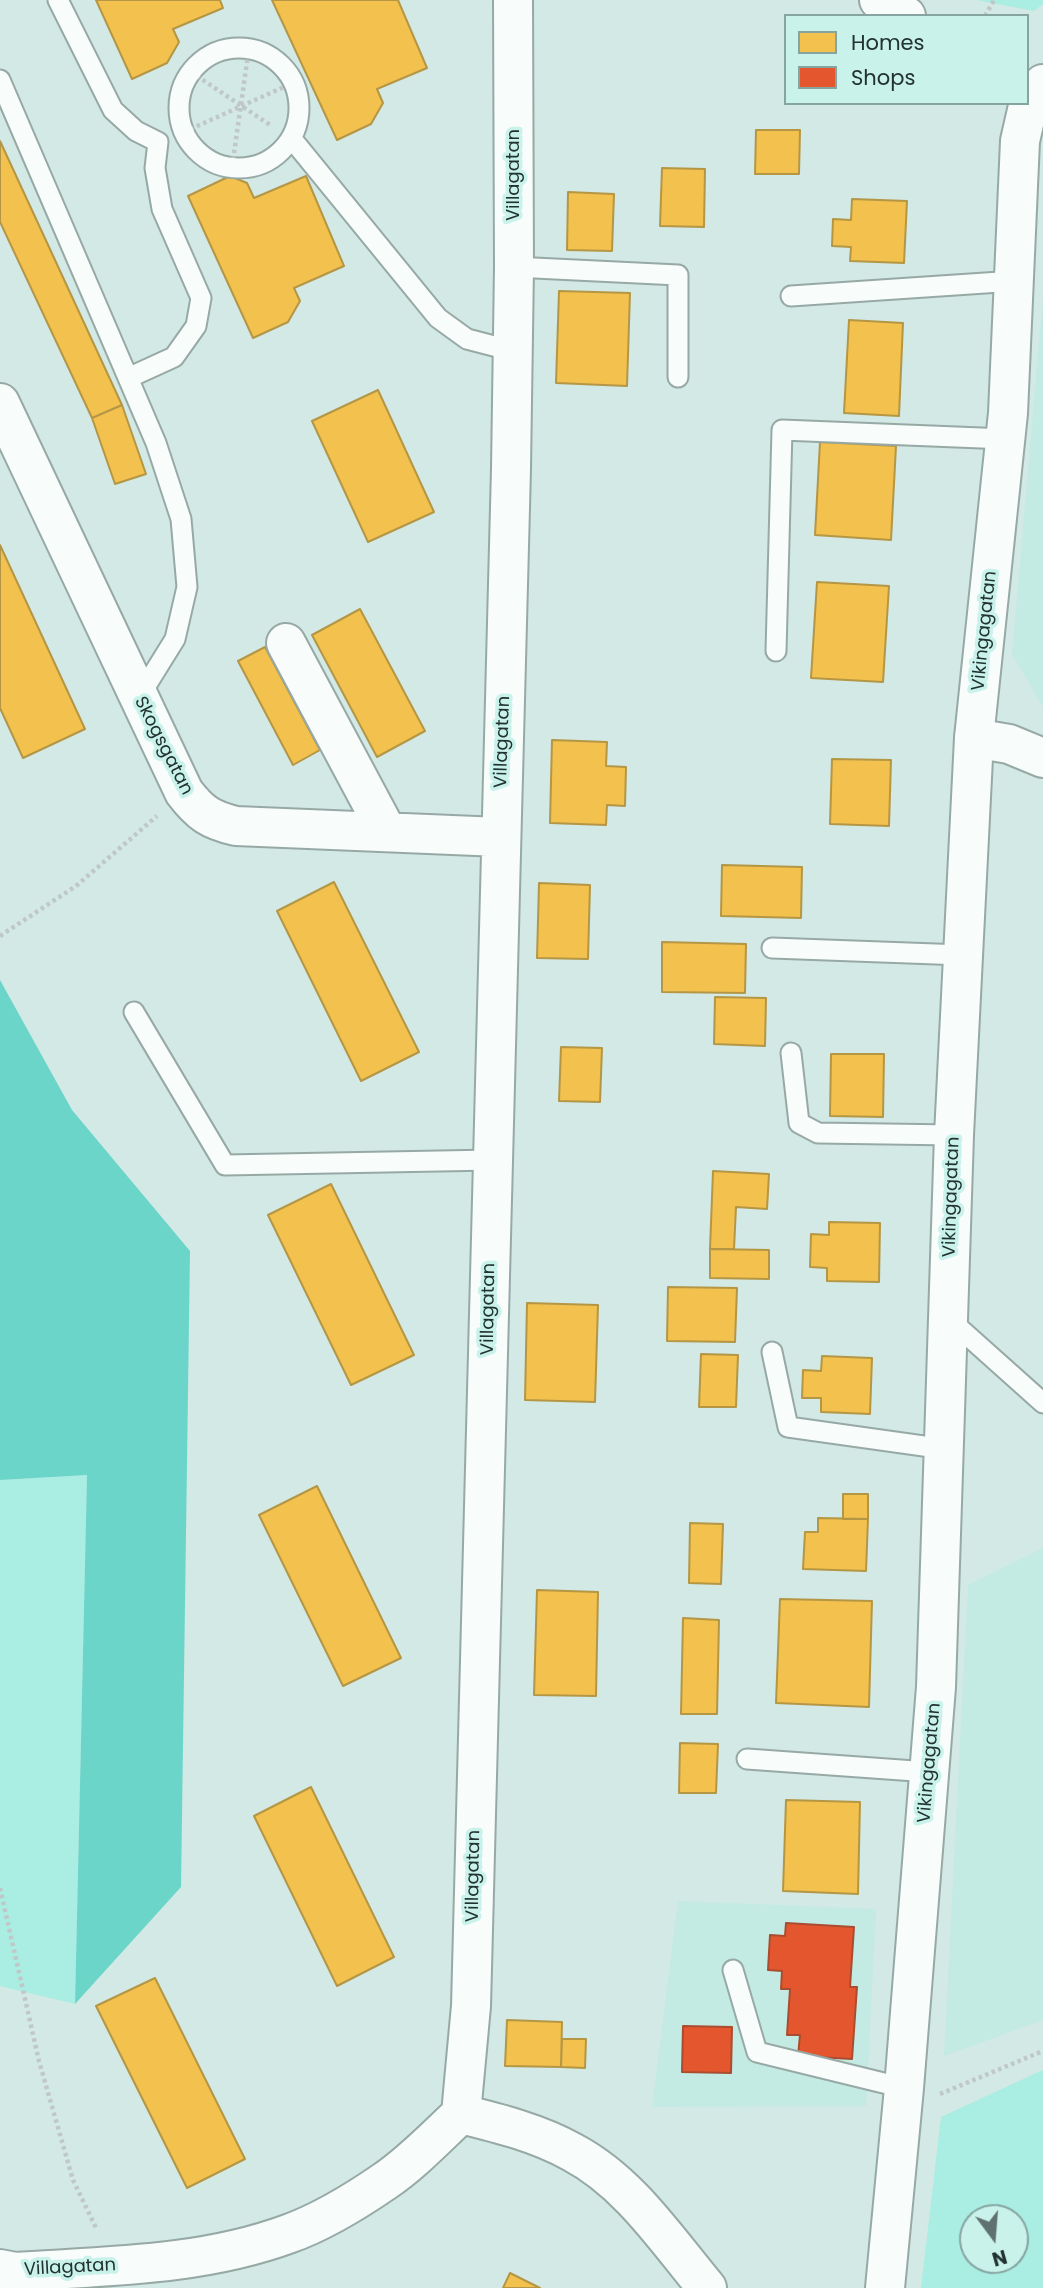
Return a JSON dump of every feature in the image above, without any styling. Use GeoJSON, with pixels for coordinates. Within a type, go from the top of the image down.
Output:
{"type":"FeatureCollection","features":[{"type":"Feature","properties":{"kind":"street","name":"Villagatan"},"geometry":{"type":"LineString","coordinates":[[8,2276],[179,2260],[288,2234],[330,2214],[386,2180],[461,2114],[471,2006],[513,351],[513,0]]}},
{"type":"Feature","properties":{"kind":"street"},"geometry":{"type":"LineString","coordinates":[[879,0],[903,14]]}},
{"type":"Feature","properties":{"kind":"street","name":"Vikingagatan"},"geometry":{"type":"LineString","coordinates":[[885,2288],[936,1688],[954,1135],[974,738],[1006,439],[1020,141],[1035,97]]}},
{"type":"Feature","properties":{"kind":"street","name":"Skogsgatan"},"geometry":{"type":"LineString","coordinates":[[0,402],[184,792],[196,807],[214,821],[236,826],[500,837]]}},
{"type":"Feature","properties":{"kind":"street"},"geometry":{"type":"LineString","coordinates":[[286,643],[387,832]]}},
{"type":"Feature","properties":{"kind":"street"},"geometry":{"type":"LineString","coordinates":[[974,738],[1009,744],[1043,758]]}},
{"type":"Feature","properties":{"kind":"street"},"geometry":{"type":"LineString","coordinates":[[461,2114],[544,2139],[573,2152],[606,2174],[633,2199],[706,2288]]}},
{"type":"Feature","properties":{"kind":"lane"},"geometry":{"type":"LineString","coordinates":[[58,0],[113,110],[136,131],[158,142],[184,132]]}},
{"type":"Feature","properties":{"kind":"lane"},"geometry":{"type":"LineString","coordinates":[[230,47],[249,48],[268,54],[284,66],[295,82],[300,101],[299,121],[292,139],[278,154],[261,165],[241,169],[220,166],[203,156],[189,141],[180,122],[178,102],[184,82],[211,54],[230,47]]}},
{"type":"Feature","properties":{"kind":"lane"},"geometry":{"type":"LineString","coordinates":[[0,80],[156,443],[181,519],[187,587],[175,639],[139,697]]}},
{"type":"Feature","properties":{"kind":"lane"},"geometry":{"type":"LineString","coordinates":[[292,139],[438,318],[467,339],[513,351]]}},
{"type":"Feature","properties":{"kind":"lane"},"geometry":{"type":"LineString","coordinates":[[128,378],[174,357],[196,326],[201,298],[162,209],[155,168],[158,142]]}},
{"type":"Feature","properties":{"kind":"lane"},"geometry":{"type":"LineString","coordinates":[[514,267],[678,275],[678,377]]}},
{"type":"Feature","properties":{"kind":"lane"},"geometry":{"type":"LineString","coordinates":[[791,296],[1015,281]]}},
{"type":"Feature","properties":{"kind":"lane"},"geometry":{"type":"LineString","coordinates":[[776,651],[782,430],[1006,439]]}},
{"type":"Feature","properties":{"kind":"lane"},"geometry":{"type":"LineString","coordinates":[[772,948],[963,955]]}},
{"type":"Feature","properties":{"kind":"lane"},"geometry":{"type":"LineString","coordinates":[[134,1012],[225,1165],[493,1160]]}},
{"type":"Feature","properties":{"kind":"lane"},"geometry":{"type":"LineString","coordinates":[[791,1053],[799,1122],[818,1133],[954,1135]]}},
{"type":"Feature","properties":{"kind":"lane"},"geometry":{"type":"LineString","coordinates":[[947,1317],[1043,1403]]}},
{"type":"Feature","properties":{"kind":"lane"},"geometry":{"type":"LineString","coordinates":[[772,1352],[788,1427],[944,1449]]}},
{"type":"Feature","properties":{"kind":"lane"},"geometry":{"type":"LineString","coordinates":[[747,1759],[929,1772]]}},
{"type":"Feature","properties":{"kind":"lane"},"geometry":{"type":"LineString","coordinates":[[733,1970],[757,2052],[902,2099]]}},
{"type":"Feature","properties":{"kind":"path"},"geometry":{"type":"LineString","coordinates":[[232,167],[249,48]]}},
{"type":"Feature","properties":{"kind":"path"},"geometry":{"type":"LineString","coordinates":[[191,72],[292,139]]}},
{"type":"Feature","properties":{"kind":"path"},"geometry":{"type":"LineString","coordinates":[[184,132],[295,82]]}},
{"type":"Feature","properties":{"kind":"path"},"geometry":{"type":"LineString","coordinates":[[0,936],[76,886],[184,792]]}},
{"type":"Feature","properties":{"kind":"path"},"geometry":{"type":"LineString","coordinates":[[0,1888],[39,2061],[73,2180],[114,2266]]}},
{"type":"Feature","properties":{"kind":"path"},"geometry":{"type":"LineString","coordinates":[[902,2099],[1043,2051]]}},
{"type":"Feature","properties":{"kind":"shaded area"},"geometry":{"type":"Polygon","coordinates":[[[977,0],[1043,0],[1043,4],[1034,11],[977,0]]]}},
{"type":"Feature","properties":{"kind":"shaded area"},"geometry":{"type":"Polygon","coordinates":[[[1043,297],[1043,707],[1012,654],[1043,297]]]}},
{"type":"Feature","properties":{"kind":"shaded area"},"geometry":{"type":"Polygon","coordinates":[[[0,980],[72,1110],[190,1251],[181,1887],[75,2004],[87,1475],[0,1480],[0,980]]]}},
{"type":"Feature","properties":{"kind":"shaded area"},"geometry":{"type":"Polygon","coordinates":[[[87,1475],[75,2004],[0,1986],[0,1480],[87,1475]]]}},
{"type":"Feature","properties":{"kind":"shaded area"},"geometry":{"type":"Polygon","coordinates":[[[1043,1548],[1043,2020],[944,2056],[968,1585],[1043,1548]]]}},
{"type":"Feature","properties":{"kind":"shaded area"},"geometry":{"type":"Polygon","coordinates":[[[678,1901],[876,1909],[866,2106],[652,2107],[678,1901]]]}},
{"type":"Feature","properties":{"kind":"shaded area"},"geometry":{"type":"Polygon","coordinates":[[[1043,2070],[1043,2288],[921,2288],[941,2117],[1043,2070]]]}},
{"type":"Feature","properties":{"kind":"building: Homes"},"geometry":{"type":"Polygon","coordinates":[[[96,0],[220,0],[223,8],[173,29],[179,42],[167,63],[132,79],[96,0]]]}},
{"type":"Feature","properties":{"kind":"building: Homes"},"geometry":{"type":"Polygon","coordinates":[[[272,0],[398,0],[427,68],[377,89],[383,103],[371,124],[337,140],[272,0]]]}},
{"type":"Feature","properties":{"kind":"building: Homes"},"geometry":{"type":"Polygon","coordinates":[[[756,130],[800,130],[799,174],[755,174],[756,130]]]}},
{"type":"Feature","properties":{"kind":"building: Homes"},"geometry":{"type":"Polygon","coordinates":[[[0,141],[122,405],[92,418],[0,222],[0,141]]]}},
{"type":"Feature","properties":{"kind":"building: Homes"},"geometry":{"type":"Polygon","coordinates":[[[662,168],[705,169],[704,227],[660,226],[662,168]]]}},
{"type":"Feature","properties":{"kind":"building: Homes"},"geometry":{"type":"Polygon","coordinates":[[[230,176],[247,183],[254,198],[306,176],[344,266],[294,288],[300,301],[288,322],[253,338],[188,196],[230,176]]]}},
{"type":"Feature","properties":{"kind":"building: Homes"},"geometry":{"type":"Polygon","coordinates":[[[568,192],[614,194],[612,251],[567,250],[568,192]]]}},
{"type":"Feature","properties":{"kind":"building: Homes"},"geometry":{"type":"Polygon","coordinates":[[[852,199],[907,201],[904,263],[850,261],[851,247],[832,246],[833,219],[851,220],[852,199]]]}},
{"type":"Feature","properties":{"kind":"building: Homes"},"geometry":{"type":"Polygon","coordinates":[[[559,291],[630,293],[627,386],[556,383],[559,291]]]}},
{"type":"Feature","properties":{"kind":"building: Homes"},"geometry":{"type":"Polygon","coordinates":[[[849,320],[903,323],[899,416],[844,413],[849,320]]]}},
{"type":"Feature","properties":{"kind":"building: Homes"},"geometry":{"type":"Polygon","coordinates":[[[378,390],[434,512],[368,542],[312,421],[378,390]]]}},
{"type":"Feature","properties":{"kind":"building: Homes"},"geometry":{"type":"Polygon","coordinates":[[[122,405],[146,474],[115,484],[92,418],[122,405]]]}},
{"type":"Feature","properties":{"kind":"building: Homes"},"geometry":{"type":"Polygon","coordinates":[[[820,442],[896,446],[891,540],[815,535],[820,442]]]}},
{"type":"Feature","properties":{"kind":"building: Homes"},"geometry":{"type":"Polygon","coordinates":[[[0,545],[85,729],[23,758],[0,708],[0,545]]]}},
{"type":"Feature","properties":{"kind":"building: Homes"},"geometry":{"type":"Polygon","coordinates":[[[817,582],[889,586],[883,682],[811,678],[817,582]]]}},
{"type":"Feature","properties":{"kind":"building: Homes"},"geometry":{"type":"Polygon","coordinates":[[[360,609],[425,731],[377,757],[312,635],[360,609]]]}},
{"type":"Feature","properties":{"kind":"building: Homes"},"geometry":{"type":"Polygon","coordinates":[[[265,647],[320,750],[293,765],[238,661],[265,647]]]}},
{"type":"Feature","properties":{"kind":"building: Homes"},"geometry":{"type":"Polygon","coordinates":[[[552,740],[607,742],[606,766],[626,767],[625,806],[607,805],[606,825],[550,823],[552,740]]]}},
{"type":"Feature","properties":{"kind":"building: Homes"},"geometry":{"type":"Polygon","coordinates":[[[832,759],[891,760],[889,826],[830,824],[832,759]]]}},
{"type":"Feature","properties":{"kind":"building: Homes"},"geometry":{"type":"Polygon","coordinates":[[[722,865],[802,867],[801,918],[721,916],[722,865]]]}},
{"type":"Feature","properties":{"kind":"building: Homes"},"geometry":{"type":"Polygon","coordinates":[[[334,882],[419,1052],[361,1081],[277,911],[334,882]]]}},
{"type":"Feature","properties":{"kind":"building: Homes"},"geometry":{"type":"Polygon","coordinates":[[[539,883],[590,885],[588,959],[537,958],[539,883]]]}},
{"type":"Feature","properties":{"kind":"building: Homes"},"geometry":{"type":"Polygon","coordinates":[[[662,942],[746,944],[745,993],[662,992],[662,942]]]}},
{"type":"Feature","properties":{"kind":"building: Homes"},"geometry":{"type":"Polygon","coordinates":[[[715,997],[766,998],[765,1046],[714,1044],[715,997]]]}},
{"type":"Feature","properties":{"kind":"building: Homes"},"geometry":{"type":"Polygon","coordinates":[[[561,1047],[602,1048],[600,1102],[559,1101],[561,1047]]]}},
{"type":"Feature","properties":{"kind":"building: Homes"},"geometry":{"type":"Polygon","coordinates":[[[831,1054],[884,1054],[883,1117],[830,1116],[831,1054]]]}},
{"type":"Feature","properties":{"kind":"building: Homes"},"geometry":{"type":"Polygon","coordinates":[[[713,1171],[769,1174],[767,1209],[736,1207],[734,1249],[710,1249],[713,1171]]]}},
{"type":"Feature","properties":{"kind":"building: Homes"},"geometry":{"type":"Polygon","coordinates":[[[331,1184],[414,1355],[351,1385],[268,1215],[331,1184]]]}},
{"type":"Feature","properties":{"kind":"building: Homes"},"geometry":{"type":"Polygon","coordinates":[[[829,1222],[880,1223],[879,1282],[827,1281],[827,1268],[810,1267],[811,1234],[829,1235],[829,1222]]]}},
{"type":"Feature","properties":{"kind":"building: Homes"},"geometry":{"type":"Polygon","coordinates":[[[710,1249],[769,1250],[769,1279],[710,1278],[710,1249]]]}},
{"type":"Feature","properties":{"kind":"building: Homes"},"geometry":{"type":"Polygon","coordinates":[[[668,1287],[737,1288],[735,1342],[667,1341],[668,1287]]]}},
{"type":"Feature","properties":{"kind":"building: Homes"},"geometry":{"type":"Polygon","coordinates":[[[527,1303],[598,1305],[595,1402],[525,1400],[527,1303]]]}},
{"type":"Feature","properties":{"kind":"building: Homes"},"geometry":{"type":"Polygon","coordinates":[[[701,1354],[738,1355],[736,1407],[699,1407],[701,1354]]]}},
{"type":"Feature","properties":{"kind":"building: Homes"},"geometry":{"type":"Polygon","coordinates":[[[822,1356],[872,1358],[870,1414],[821,1412],[821,1398],[802,1398],[803,1370],[821,1371],[822,1356]]]}},
{"type":"Feature","properties":{"kind":"building: Homes"},"geometry":{"type":"Polygon","coordinates":[[[317,1486],[401,1658],[343,1686],[259,1515],[317,1486]]]}},
{"type":"Feature","properties":{"kind":"building: Homes"},"geometry":{"type":"Polygon","coordinates":[[[843,1494],[868,1494],[868,1519],[843,1519],[843,1494]]]}},
{"type":"Feature","properties":{"kind":"building: Homes"},"geometry":{"type":"Polygon","coordinates":[[[818,1518],[868,1519],[866,1571],[803,1569],[805,1532],[818,1532],[818,1518]]]}},
{"type":"Feature","properties":{"kind":"building: Homes"},"geometry":{"type":"Polygon","coordinates":[[[690,1523],[723,1524],[721,1584],[689,1583],[690,1523]]]}},
{"type":"Feature","properties":{"kind":"building: Homes"},"geometry":{"type":"Polygon","coordinates":[[[537,1590],[598,1592],[596,1696],[534,1695],[537,1590]]]}},
{"type":"Feature","properties":{"kind":"building: Homes"},"geometry":{"type":"Polygon","coordinates":[[[780,1599],[872,1601],[869,1707],[776,1703],[780,1599]]]}},
{"type":"Feature","properties":{"kind":"building: Homes"},"geometry":{"type":"Polygon","coordinates":[[[683,1618],[719,1620],[717,1714],[681,1714],[683,1618]]]}},
{"type":"Feature","properties":{"kind":"building: Homes"},"geometry":{"type":"Polygon","coordinates":[[[680,1743],[718,1744],[716,1793],[679,1793],[680,1743]]]}},
{"type":"Feature","properties":{"kind":"building: Homes"},"geometry":{"type":"Polygon","coordinates":[[[311,1787],[394,1957],[337,1986],[254,1816],[311,1787]]]}},
{"type":"Feature","properties":{"kind":"building: Homes"},"geometry":{"type":"Polygon","coordinates":[[[786,1800],[860,1802],[858,1894],[783,1891],[786,1800]]]}},
{"type":"Feature","properties":{"kind":"building: Homes"},"geometry":{"type":"Polygon","coordinates":[[[155,1978],[245,2159],[187,2188],[96,2006],[155,1978]]]}},
{"type":"Feature","properties":{"kind":"building: Homes"},"geometry":{"type":"Polygon","coordinates":[[[507,2020],[562,2022],[561,2067],[505,2066],[507,2020]]]}},
{"type":"Feature","properties":{"kind":"building: Homes"},"geometry":{"type":"Polygon","coordinates":[[[562,2039],[586,2039],[585,2068],[561,2067],[562,2039]]]}},
{"type":"Feature","properties":{"kind":"building: Homes"},"geometry":{"type":"Polygon","coordinates":[[[510,2273],[540,2288],[503,2288],[510,2273]]]}},
{"type":"Feature","properties":{"kind":"building: Shops"},"geometry":{"type":"Polygon","coordinates":[[[786,1923],[854,1927],[850,1987],[857,1987],[852,2059],[798,2056],[800,2035],[787,2035],[790,1989],[781,1989],[782,1971],[768,1970],[770,1935],[785,1936],[786,1923]]]}},
{"type":"Feature","properties":{"kind":"building: Shops"},"geometry":{"type":"Polygon","coordinates":[[[683,2026],[732,2027],[731,2073],[682,2072],[683,2026]]]}}]}
